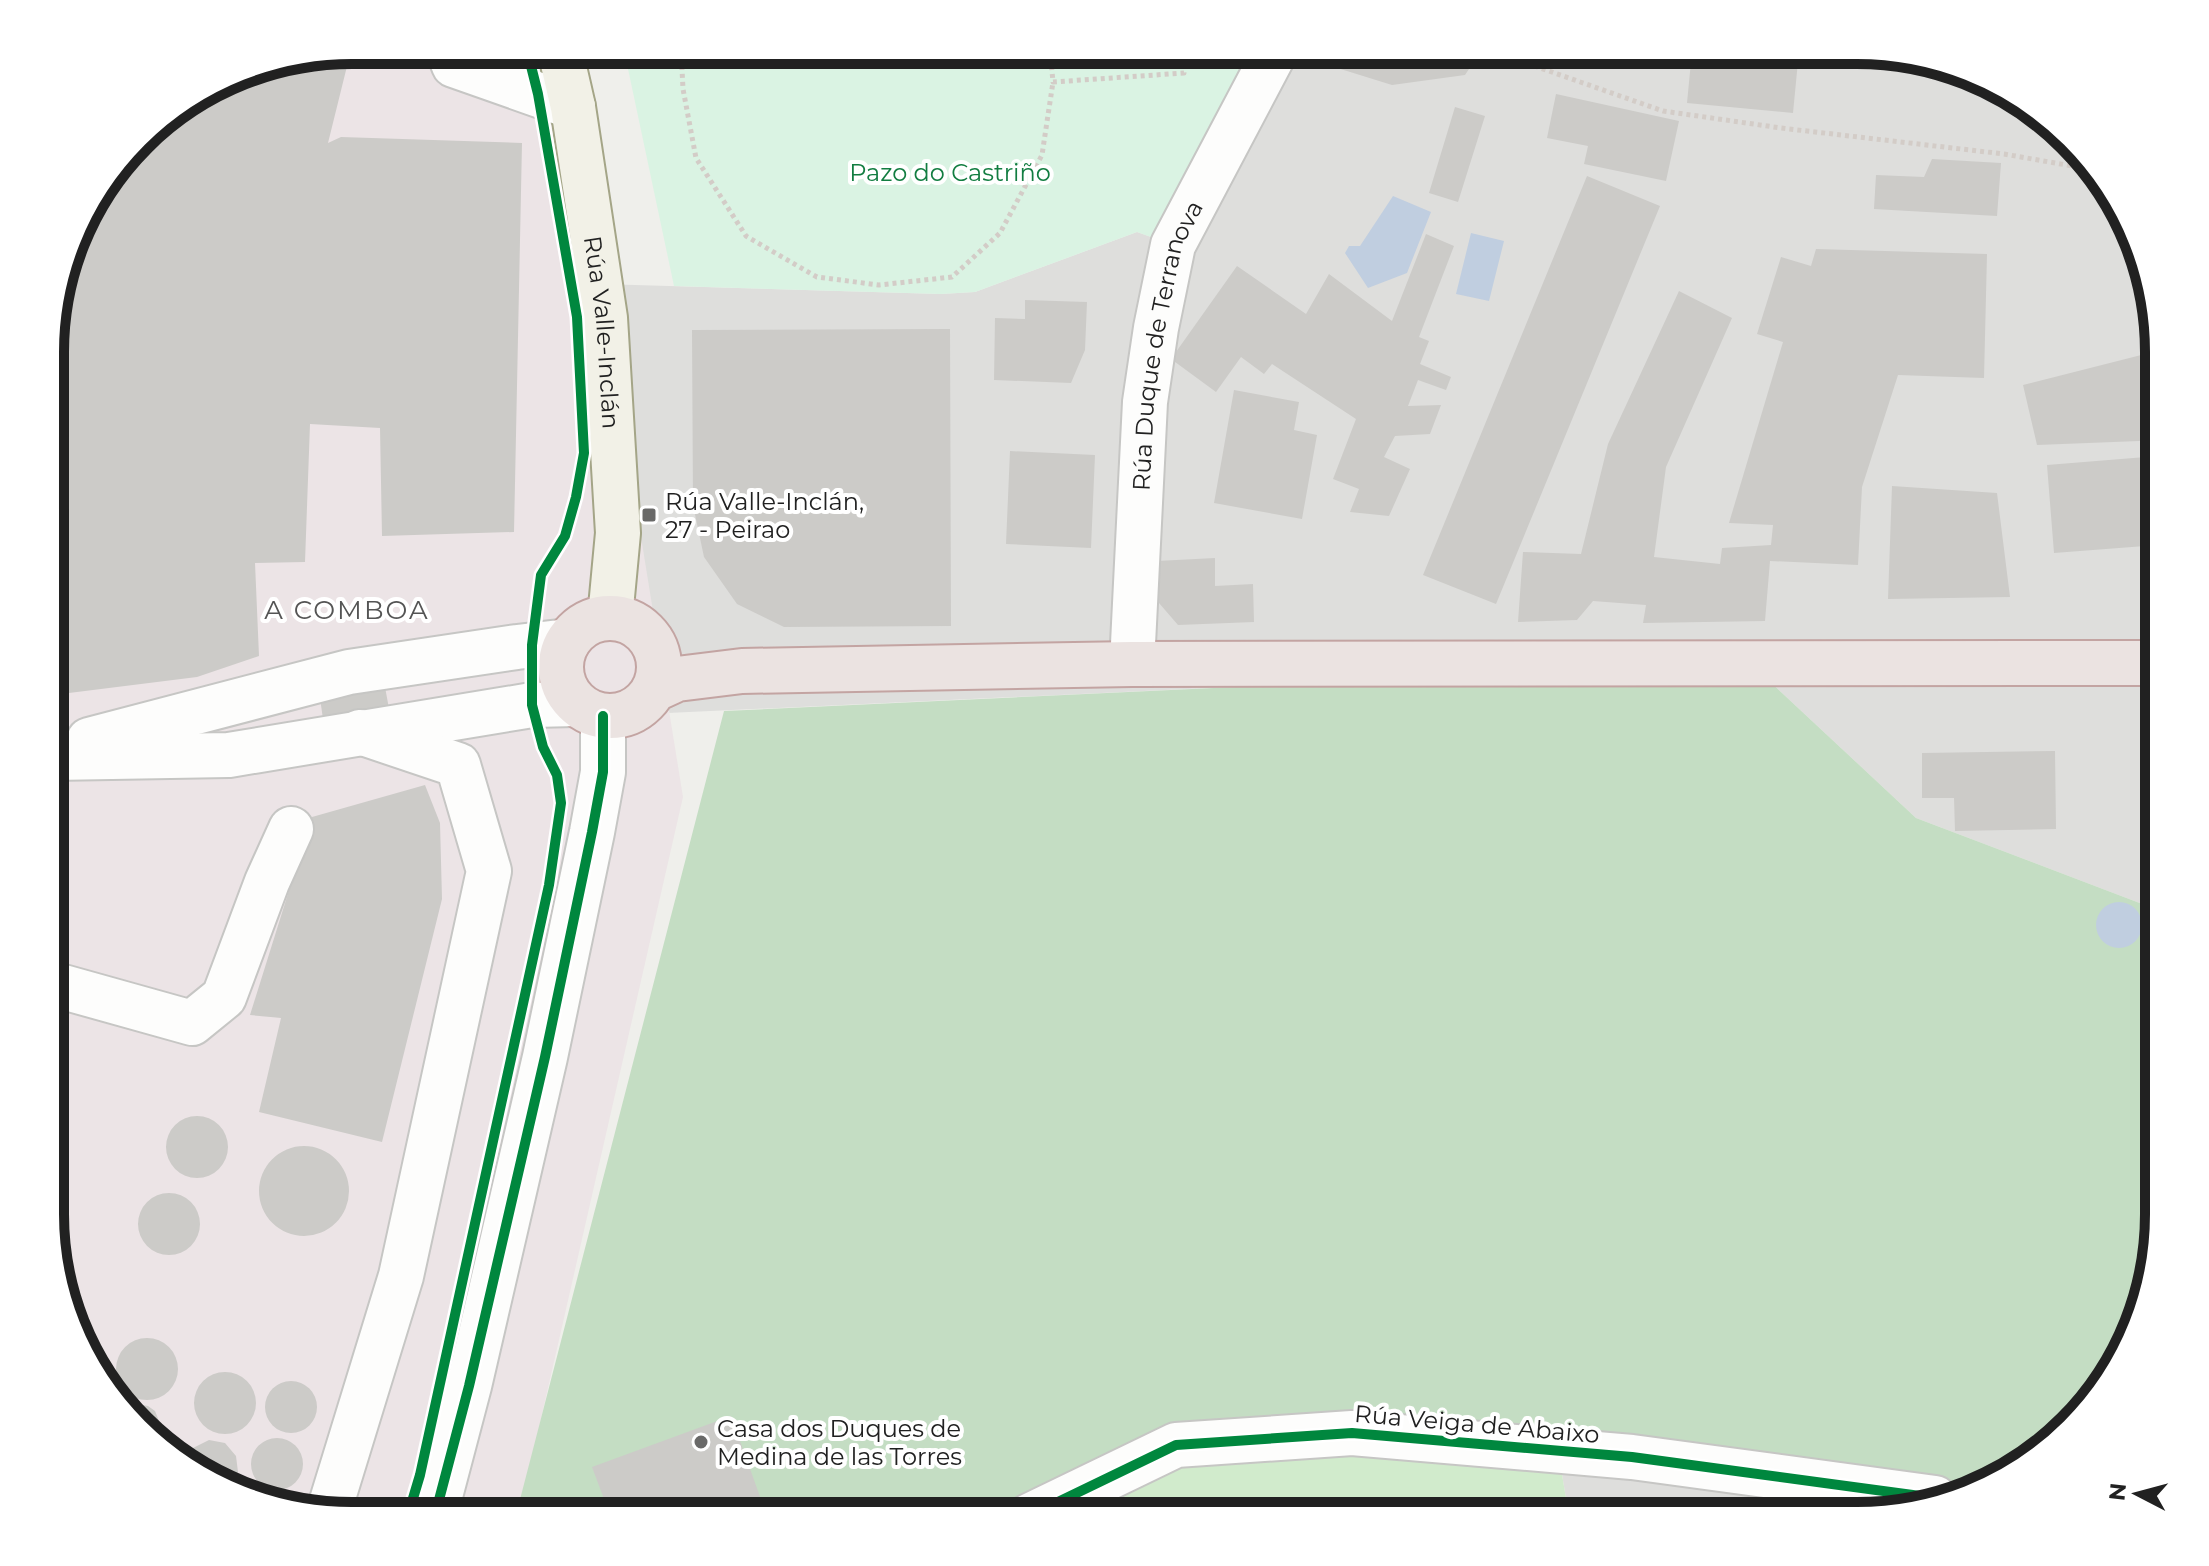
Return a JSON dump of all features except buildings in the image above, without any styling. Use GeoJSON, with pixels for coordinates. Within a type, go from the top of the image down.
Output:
{"type":"FeatureCollection","features":[{"type":"Feature","properties":{"kind":"highway"},"geometry":{"type":"LineString","coordinates":[[650,638],[659,664],[658,677],[653,690],[638,708],[627,714],[590,710],[566,690],[561,674],[561,657],[568,641],[579,629],[594,620],[610,618],[633,623],[650,638],[710,660],[777,671]]}},
{"type":"Feature","properties":{"kind":"highway"},"geometry":{"type":"LineString","coordinates":[[653,690],[677,679],[742,671],[1132,664],[2145,663]]}},
{"type":"Feature","properties":{"kind":"main road","name":"Rúa Valle-Inclán"},"geometry":{"type":"LineString","coordinates":[[563,64],[573,107],[605,318],[618,533],[610,618]]}},
{"type":"Feature","properties":{"kind":"street"},"geometry":{"type":"LineString","coordinates":[[454,64],[573,107]]}},
{"type":"Feature","properties":{"kind":"street","name":"Rúa Duque de Terranova"},"geometry":{"type":"LineString","coordinates":[[1132,664],[1145,402],[1173,245],[1269,64]]}},
{"type":"Feature","properties":{"kind":"street"},"geometry":{"type":"LineString","coordinates":[[64,747],[349,672],[568,641]]}},
{"type":"Feature","properties":{"kind":"street"},"geometry":{"type":"LineString","coordinates":[[64,758],[229,755],[532,705],[590,710],[603,772],[586,862],[469,1386],[438,1502]]}},
{"type":"Feature","properties":{"kind":"street"},"geometry":{"type":"LineString","coordinates":[[332,1501],[401,1276],[489,871],[458,765],[360,732]]}},
{"type":"Feature","properties":{"kind":"street"},"geometry":{"type":"LineString","coordinates":[[64,987],[192,1023],[224,997],[267,882],[291,829]]}},
{"type":"Feature","properties":{"kind":"street","name":"Rúa Veiga de Abaixo"},"geometry":{"type":"LineString","coordinates":[[1058,1502],[1176,1445],[1352,1433],[1632,1457],[1916,1495]]}},
{"type":"Feature","properties":{"kind":"path"},"geometry":{"type":"LineString","coordinates":[[682,64],[683,89],[696,158],[746,236],[817,277],[879,285],[952,277],[1000,233],[1042,155],[1053,82],[1051,64]]}},
{"type":"Feature","properties":{"kind":"path"},"geometry":{"type":"LineString","coordinates":[[1053,82],[1184,73],[1183,64]]}},
{"type":"Feature","properties":{"kind":"path"},"geometry":{"type":"LineString","coordinates":[[1529,64],[1663,111],[2004,154],[2080,169]]}},
{"type":"Feature","properties":{"kind":"shaded area"},"geometry":{"type":"Polygon","coordinates":[[[554,64],[600,283],[683,797],[522,1502],[314,1500],[259,1487],[224,1472],[192,1454],[162,1431],[123,1389],[94,1342],[79,1307],[66,1252],[64,352],[66,314],[74,277],[94,224],[112,192],[135,162],[177,123],[242,86],[314,66],[554,64]]]}},
{"type":"Feature","properties":{"kind":"shaded area"},"geometry":{"type":"Polygon","coordinates":[[[1267,64],[1895,66],[1950,79],[2017,112],[2061,148],[2097,192],[2130,259],[2143,314],[2145,905],[1916,818],[1750,663],[603,716],[600,284],[941,294],[975,292],[1137,232],[1154,238],[1267,64]]]}},
{"type":"Feature","properties":{"kind":"shaded area"},"geometry":{"type":"Polygon","coordinates":[[[1558,1451],[1912,1497],[1857,1502],[1567,1502],[1558,1451]]]}},
{"type":"Feature","properties":{"kind":"green space","name":"Pazo do Castriño"},"geometry":{"type":"Polygon","coordinates":[[[627,64],[1269,64],[1173,245],[1137,232],[975,292],[941,294],[674,286],[627,64]]]}},
{"type":"Feature","properties":{"kind":"green space"},"geometry":{"type":"Polygon","coordinates":[[[1750,663],[1916,818],[2145,905],[2143,1252],[2130,1307],[2115,1342],[2097,1374],[2074,1404],[2032,1443],[1985,1472],[1950,1487],[1912,1496],[1558,1451],[1176,1445],[1080,1502],[519,1502],[724,711],[1750,663]]]}},
{"type":"Feature","properties":{"kind":"green space"},"geometry":{"type":"Polygon","coordinates":[[[1176,1445],[1558,1451],[1567,1502],[1061,1502],[1176,1445]]]}},
{"type":"Feature","properties":{"kind":"water"},"geometry":{"type":"Polygon","coordinates":[[[1393,196],[1431,212],[1407,273],[1368,288],[1345,253],[1349,246],[1360,246],[1393,196]]]}},
{"type":"Feature","properties":{"kind":"water"},"geometry":{"type":"Polygon","coordinates":[[[1471,233],[1504,241],[1489,301],[1456,294],[1471,233]]]}},
{"type":"Feature","properties":{"kind":"water"},"geometry":{"type":"Polygon","coordinates":[[[2119,902],[2135,909],[2142,925],[2135,941],[2119,948],[2103,941],[2096,925],[2103,909],[2119,902]]]}},
{"type":"Feature","properties":{"kind":"cycle path"},"geometry":{"type":"LineString","coordinates":[[412,1502],[549,885],[561,803],[557,775],[543,747],[532,705],[532,645],[541,575],[565,536],[584,453],[577,317],[530,64]]}},
{"type":"Feature","properties":{"kind":"cycle path"},"geometry":{"type":"LineString","coordinates":[[438,1502],[469,1386],[545,1057],[603,772],[603,716]]}},
{"type":"Feature","properties":{"kind":"cycle path"},"geometry":{"type":"LineString","coordinates":[[1058,1502],[1176,1445],[1352,1433],[1632,1457],[1916,1495]]}},
{"type":"Feature","properties":{"kind":"place","name":"Rúa Valle-Inclán, 27 - Peirao"},"geometry":{"type":"Point","coordinates":[649,515]}},
{"type":"Feature","properties":{"kind":"place","name":"Casa dos Duques de Medina de las Torres"},"geometry":{"type":"Point","coordinates":[701,1442]}},
{"type":"Feature","properties":{"kind":"district","name":"A COMBOA"},"geometry":{"type":"Point","coordinates":[347,610]}}]}
